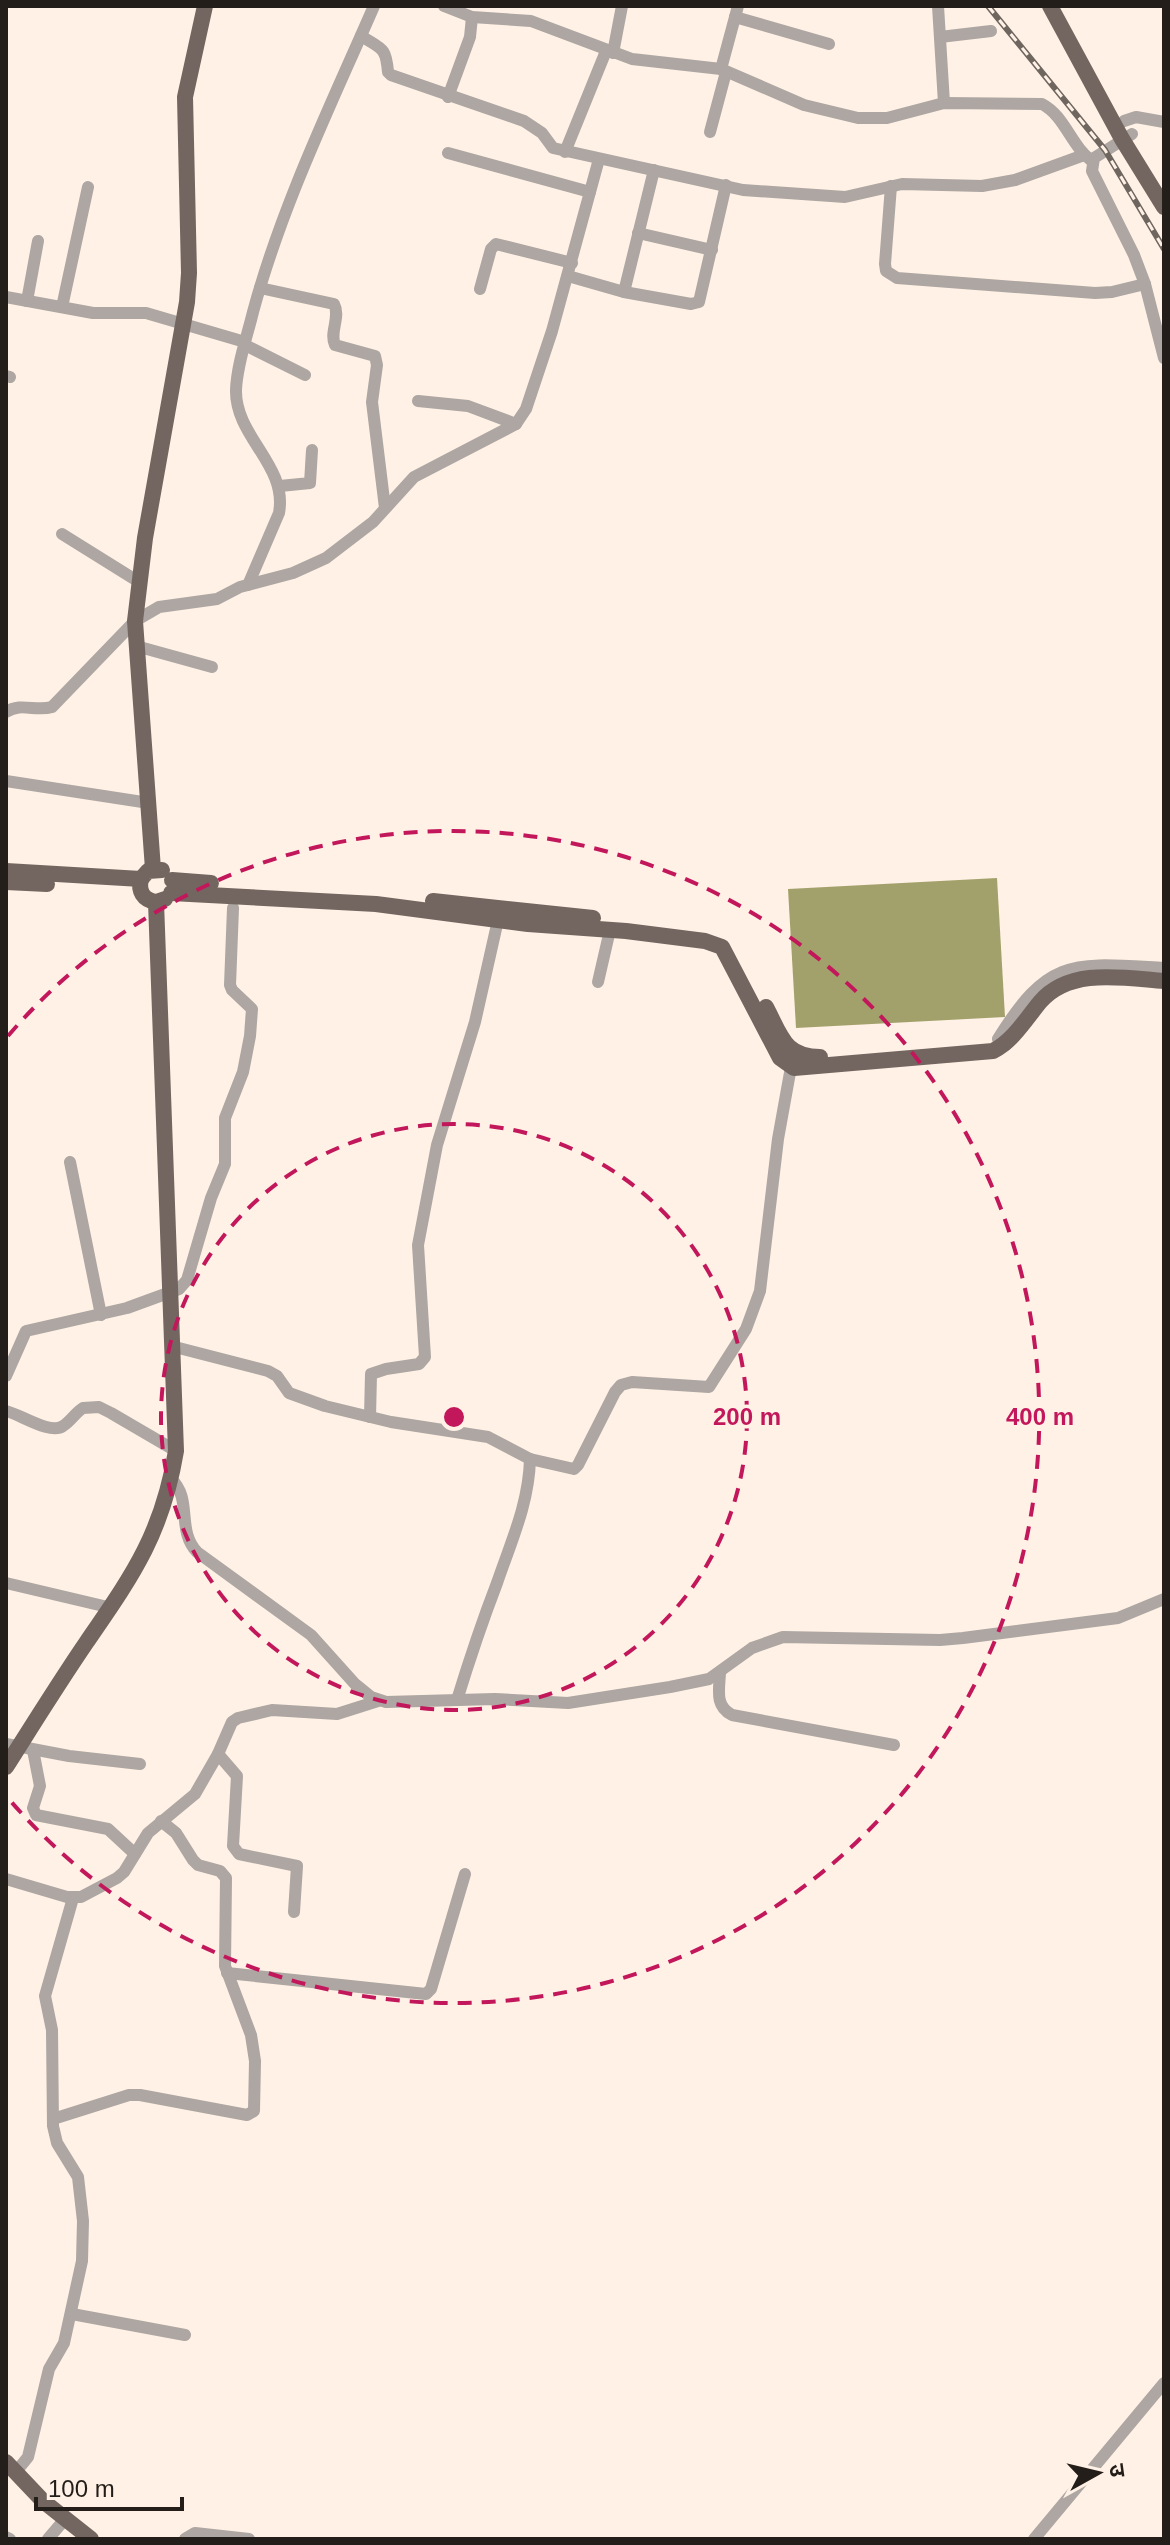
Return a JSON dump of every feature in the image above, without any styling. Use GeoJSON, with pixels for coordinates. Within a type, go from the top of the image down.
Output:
{"type":"FeatureCollection","features":[{"type":"Feature","properties":{"kind":"main road"},"geometry":{"type":"LineString","coordinates":[[6,882],[145,879],[164,871],[171,887],[166,898],[156,902],[144,897],[145,879],[149,803],[135,621],[139,582],[184,325],[189,273],[185,97],[205,6]]}},
{"type":"Feature","properties":{"kind":"main road"},"geometry":{"type":"LineString","coordinates":[[1050,6],[1164,187]]}},
{"type":"Feature","properties":{"kind":"main road"},"geometry":{"type":"LineString","coordinates":[[1062,6],[1164,207]]}},
{"type":"Feature","properties":{"kind":"main road"},"geometry":{"type":"LineString","coordinates":[[6,871],[145,879]]}},
{"type":"Feature","properties":{"kind":"main road"},"geometry":{"type":"LineString","coordinates":[[171,887],[376,904],[705,941],[722,947],[780,1058],[791,1067],[993,1051],[1045,996],[1066,984],[1096,977],[1164,983]]}},
{"type":"Feature","properties":{"kind":"main road"},"geometry":{"type":"LineString","coordinates":[[171,887],[370,893],[709,932],[727,939],[737,952],[789,1049],[804,1057],[975,1046],[1004,1040],[1040,992],[1063,977],[1096,970],[1164,971]]}},
{"type":"Feature","properties":{"kind":"main road"},"geometry":{"type":"LineString","coordinates":[[6,1767],[112,1608],[152,1538],[171,1479],[176,1451],[156,902]]}},
{"type":"Feature","properties":{"kind":"main road"},"geometry":{"type":"LineString","coordinates":[[11,2468],[91,2539]]}},
{"type":"Feature","properties":{"kind":"street"},"geometry":{"type":"LineString","coordinates":[[248,585],[279,513],[280,486],[250,436],[237,399],[236,387],[245,344],[273,243],[374,6]]}},
{"type":"Feature","properties":{"kind":"street"},"geometry":{"type":"LineString","coordinates":[[444,6],[472,17],[539,23],[610,52],[651,63],[724,70],[804,105],[858,118],[887,118],[944,103],[1042,104],[1055,114],[1088,158],[1145,284],[1164,358]]}},
{"type":"Feature","properties":{"kind":"street"},"geometry":{"type":"LineString","coordinates":[[523,6],[523,20]]}},
{"type":"Feature","properties":{"kind":"street"},"geometry":{"type":"LineString","coordinates":[[565,152],[610,52],[622,6]]}},
{"type":"Feature","properties":{"kind":"street"},"geometry":{"type":"LineString","coordinates":[[938,6],[944,103]]}},
{"type":"Feature","properties":{"kind":"street"},"geometry":{"type":"LineString","coordinates":[[710,132],[736,11],[829,44]]}},
{"type":"Feature","properties":{"kind":"street"},"geometry":{"type":"LineString","coordinates":[[448,97],[470,37],[472,17]]}},
{"type":"Feature","properties":{"kind":"street"},"geometry":{"type":"LineString","coordinates":[[940,37],[991,31]]}},
{"type":"Feature","properties":{"kind":"street"},"geometry":{"type":"LineString","coordinates":[[361,36],[385,51],[391,75],[524,121],[542,133],[553,148],[743,190],[845,197],[891,186],[982,186],[1088,158],[1126,131],[1136,117],[1164,122]]}},
{"type":"Feature","properties":{"kind":"street"},"geometry":{"type":"LineString","coordinates":[[448,153],[590,192]]}},
{"type":"Feature","properties":{"kind":"street"},"geometry":{"type":"LineString","coordinates":[[6,712],[16,707],[40,710],[52,707],[135,621],[159,607],[217,599],[248,585],[293,573],[326,558],[355,538],[426,469],[516,424],[526,409],[570,269],[599,159]]}},
{"type":"Feature","properties":{"kind":"street"},"geometry":{"type":"LineString","coordinates":[[624,292],[654,170]]}},
{"type":"Feature","properties":{"kind":"street"},"geometry":{"type":"LineString","coordinates":[[480,289],[491,249],[496,244],[570,269],[624,292],[696,304],[701,298],[726,185]]}},
{"type":"Feature","properties":{"kind":"street"},"geometry":{"type":"LineString","coordinates":[[891,186],[885,264],[886,271],[897,278],[1095,293],[1145,284]]}},
{"type":"Feature","properties":{"kind":"street"},"geometry":{"type":"LineString","coordinates":[[62,307],[88,187]]}},
{"type":"Feature","properties":{"kind":"street"},"geometry":{"type":"LineString","coordinates":[[638,233],[712,250]]}},
{"type":"Feature","properties":{"kind":"street"},"geometry":{"type":"LineString","coordinates":[[27,301],[38,241]]}},
{"type":"Feature","properties":{"kind":"street"},"geometry":{"type":"LineString","coordinates":[[260,288],[334,304],[337,311],[332,338],[335,345],[375,356],[377,365],[372,402],[385,508]]}},
{"type":"Feature","properties":{"kind":"street"},"geometry":{"type":"LineString","coordinates":[[6,297],[93,313],[146,313],[245,344],[305,375]]}},
{"type":"Feature","properties":{"kind":"street"},"geometry":{"type":"LineString","coordinates":[[418,401],[468,406],[516,424]]}},
{"type":"Feature","properties":{"kind":"street"},"geometry":{"type":"LineString","coordinates":[[280,486],[310,483],[312,450]]}},
{"type":"Feature","properties":{"kind":"street"},"geometry":{"type":"LineString","coordinates":[[62,534],[139,582]]}},
{"type":"Feature","properties":{"kind":"street"},"geometry":{"type":"LineString","coordinates":[[136,646],[212,667]]}},
{"type":"Feature","properties":{"kind":"street"},"geometry":{"type":"LineString","coordinates":[[6,781],[149,803]]}},
{"type":"Feature","properties":{"kind":"street"},"geometry":{"type":"LineString","coordinates":[[6,1376],[26,1331],[32,1327],[101,1315],[168,1293],[183,1286],[187,1280],[211,1198],[225,1164],[225,1118],[243,1072],[250,1036],[252,1009],[230,985],[233,908]]}},
{"type":"Feature","properties":{"kind":"street"},"geometry":{"type":"LineString","coordinates":[[370,1417],[371,1374],[419,1364],[425,1357],[418,1245],[437,1145],[475,1022],[498,920]]}},
{"type":"Feature","properties":{"kind":"street"},"geometry":{"type":"LineString","coordinates":[[598,982],[610,930]]}},
{"type":"Feature","properties":{"kind":"street"},"geometry":{"type":"LineString","coordinates":[[171,1346],[268,1371],[277,1376],[289,1393],[325,1406],[488,1437],[530,1459],[574,1469],[615,1392],[626,1382],[709,1387],[746,1329],[760,1291],[778,1139],[791,1067]]}},
{"type":"Feature","properties":{"kind":"street"},"geometry":{"type":"LineString","coordinates":[[70,1162],[101,1315]]}},
{"type":"Feature","properties":{"kind":"street"},"geometry":{"type":"LineString","coordinates":[[6,1411],[57,1428],[83,1408],[99,1407],[176,1451]]}},
{"type":"Feature","properties":{"kind":"street"},"geometry":{"type":"LineString","coordinates":[[457,1700],[524,1507],[530,1483],[530,1459]]}},
{"type":"Feature","properties":{"kind":"street"},"geometry":{"type":"LineString","coordinates":[[171,1479],[182,1492],[185,1530],[190,1545],[261,1601],[311,1635],[355,1684],[378,1701]]}},
{"type":"Feature","properties":{"kind":"street"},"geometry":{"type":"LineString","coordinates":[[6,1583],[112,1608]]}},
{"type":"Feature","properties":{"kind":"street"},"geometry":{"type":"LineString","coordinates":[[6,1879],[73,1898],[81,1897],[117,1878],[143,1838],[195,1794],[232,1722],[244,1715],[272,1710],[330,1715],[378,1701],[495,1699],[568,1703],[698,1682],[720,1673],[752,1648],[773,1638],[963,1638],[1118,1618],[1164,1599]]}},
{"type":"Feature","properties":{"kind":"street"},"geometry":{"type":"LineString","coordinates":[[720,1673],[719,1703],[732,1715],[894,1745]]}},
{"type":"Feature","properties":{"kind":"street"},"geometry":{"type":"LineString","coordinates":[[19,1747],[140,1764]]}},
{"type":"Feature","properties":{"kind":"street"},"geometry":{"type":"LineString","coordinates":[[19,1747],[40,1786],[33,1808],[36,1815],[108,1829],[135,1854]]}},
{"type":"Feature","properties":{"kind":"street"},"geometry":{"type":"LineString","coordinates":[[218,1754],[237,1776],[233,1846],[239,1854],[297,1866],[294,1912]]}},
{"type":"Feature","properties":{"kind":"street"},"geometry":{"type":"LineString","coordinates":[[53,2119],[118,2098],[140,2095],[247,2115],[253,2113],[253,2044],[227,1973],[226,1878],[220,1871],[198,1865],[176,1833],[161,1821]]}},
{"type":"Feature","properties":{"kind":"street"},"geometry":{"type":"LineString","coordinates":[[227,1973],[426,1994],[431,1989],[465,1874]]}},
{"type":"Feature","properties":{"kind":"street"},"geometry":{"type":"LineString","coordinates":[[11,2468],[28,2457],[49,2369],[64,2343],[72,2314],[82,2261],[81,2193],[74,2169],[55,2137],[52,2030],[45,1996],[73,1898]]}},
{"type":"Feature","properties":{"kind":"street"},"geometry":{"type":"LineString","coordinates":[[72,2314],[185,2335]]}},
{"type":"Feature","properties":{"kind":"street"},"geometry":{"type":"LineString","coordinates":[[1034,2539],[1164,2383]]}},
{"type":"Feature","properties":{"kind":"street"},"geometry":{"type":"LineString","coordinates":[[48,2539],[65,2519]]}},
{"type":"Feature","properties":{"kind":"street"},"geometry":{"type":"LineString","coordinates":[[185,2539],[195,2533],[249,2539]]}},
{"type":"Feature","properties":{"kind":"shaded area"},"geometry":{"type":"Polygon","coordinates":[[[997,878],[1005,1017],[796,1028],[788,889],[997,878]]]}},
{"type":"Feature","properties":{"kind":"railway"},"geometry":{"type":"LineString","coordinates":[[988,6],[1105,150],[1164,249]]}}]}
